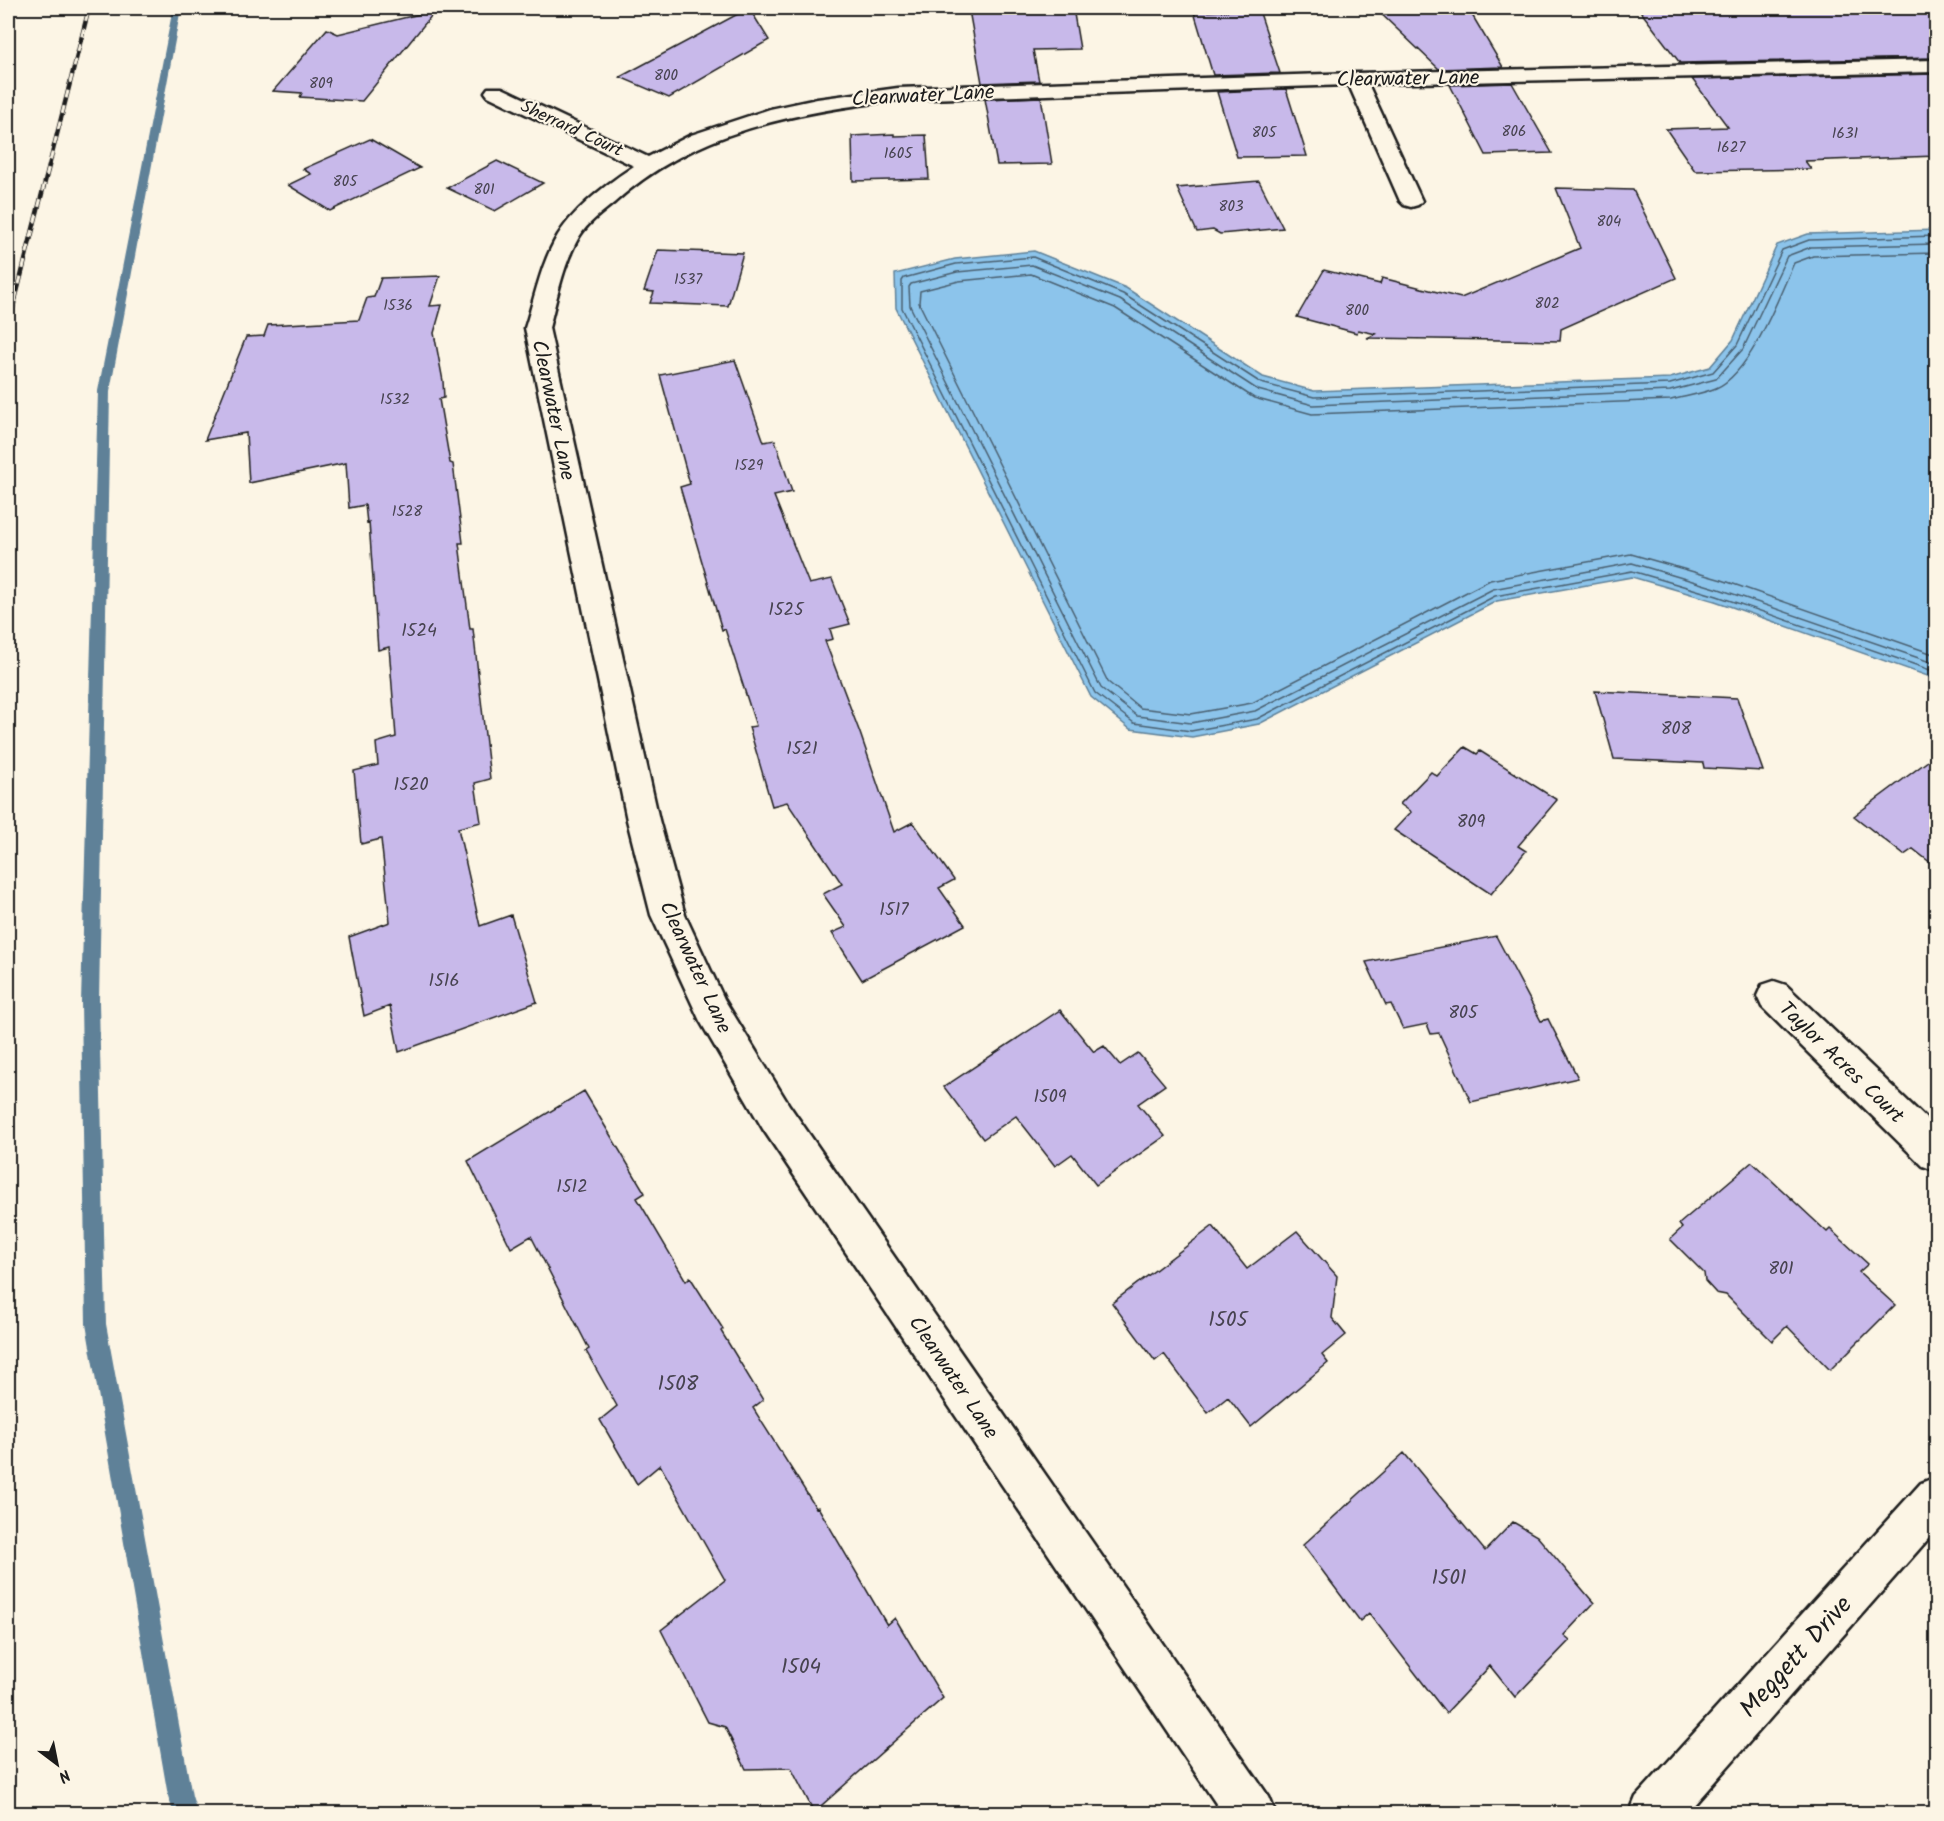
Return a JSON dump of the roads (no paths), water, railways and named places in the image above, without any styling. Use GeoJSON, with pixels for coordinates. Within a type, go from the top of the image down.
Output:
{"type":"FeatureCollection","features":[{"type":"Feature","properties":{"kind":"street","name":"Clearwater Lane"},"geometry":{"type":"LineString","coordinates":[[1252,1814],[776,1117],[712,1010],[668,915],[643,820],[537,328],[550,281],[568,235],[609,193],[649,165],[707,134],[771,114],[831,101],[898,94],[1356,79],[1936,66]]}},
{"type":"Feature","properties":{"kind":"street"},"geometry":{"type":"LineString","coordinates":[[1356,79],[1411,201]]}},
{"type":"Feature","properties":{"kind":"street","name":"Sherrard Court"},"geometry":{"type":"LineString","coordinates":[[495,92],[649,165]]}},
{"type":"Feature","properties":{"kind":"street","name":"Taylor Acres Court"},"geometry":{"type":"LineString","coordinates":[[1774,996],[1936,1153]]}},
{"type":"Feature","properties":{"kind":"street","name":"Meggett Drive"},"geometry":{"type":"LineString","coordinates":[[1653,1814],[1936,1498]]}},
{"type":"Feature","properties":{"kind":"water"},"geometry":{"type":"Polygon","coordinates":[[[1936,230],[1936,679],[1715,601],[1632,577],[1497,601],[1259,724],[1192,737],[1130,729],[1091,697],[896,308],[895,274],[955,259],[1034,251],[1126,288],[1263,377],[1314,391],[1670,378],[1710,367],[1733,340],[1777,245],[1808,234],[1936,230]]]}},
{"type":"Feature","properties":{"kind":"waterway"},"geometry":{"type":"LineString","coordinates":[[177,8],[104,391],[90,1002],[96,1324],[180,1796],[186,1814]]}},
{"type":"Feature","properties":{"kind":"railway"},"geometry":{"type":"LineString","coordinates":[[15,300],[89,8]]}},
{"type":"Feature","properties":{"kind":"railway"},"geometry":{"type":"LineString","coordinates":[[8,326],[15,299]]}}]}
